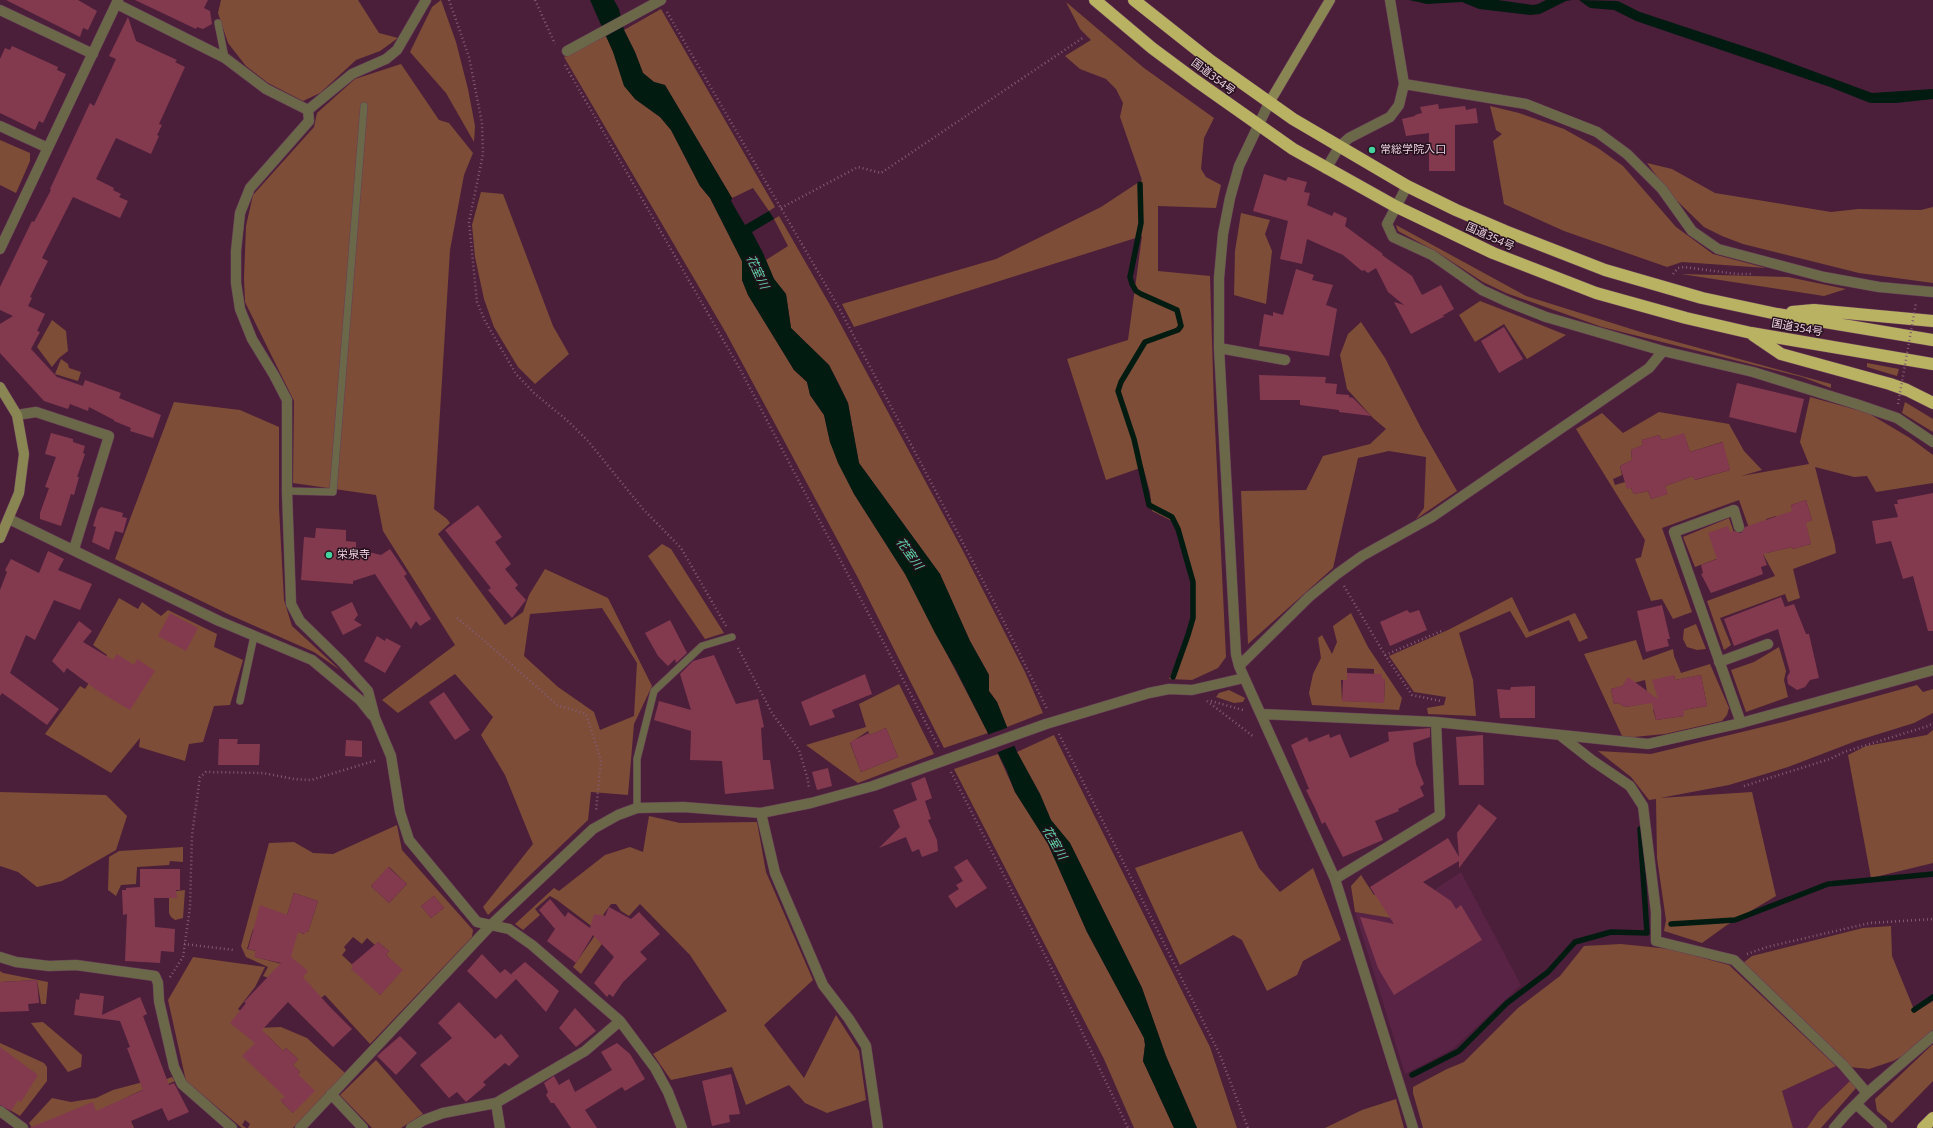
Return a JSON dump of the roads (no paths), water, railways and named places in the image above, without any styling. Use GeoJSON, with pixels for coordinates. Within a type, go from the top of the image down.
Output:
{"type":"FeatureCollection","features":[{"type":"Feature","properties":{"kind":"highway","name":"国道354号"},"geometry":{"type":"LineString","coordinates":[[1095,0],[1152,48],[1258,126],[1326,169],[1395,206],[1494,253],[1596,293],[1686,318],[1751,333],[1933,364]]}},
{"type":"Feature","properties":{"kind":"highway","name":"国道354号"},"geometry":{"type":"LineString","coordinates":[[1134,0],[1170,30],[1269,103],[1339,147],[1407,186],[1456,210],[1505,231],[1605,270],[1702,298],[1777,314],[1933,340]]}},
{"type":"Feature","properties":{"kind":"highway"},"geometry":{"type":"LineString","coordinates":[[1777,314],[1814,310],[1933,321]]}},
{"type":"Feature","properties":{"kind":"highway"},"geometry":{"type":"LineString","coordinates":[[1751,333],[1782,354],[1890,384],[1907,390],[1933,404]]}},
{"type":"Feature","properties":{"kind":"highway"},"geometry":{"type":"LineString","coordinates":[[1923,1128],[1933,1118]]}},
{"type":"Feature","properties":{"kind":"street"},"geometry":{"type":"LineString","coordinates":[[308,110],[352,74],[386,59],[397,50],[426,0]]}},
{"type":"Feature","properties":{"kind":"street"},"geometry":{"type":"LineString","coordinates":[[1330,0],[1269,103],[1258,126],[1240,166],[1230,198],[1225,227],[1219,278],[1220,348],[1234,644],[1238,666],[1335,879],[1413,1128]]}},
{"type":"Feature","properties":{"kind":"street"},"geometry":{"type":"LineString","coordinates":[[1326,169],[1339,147],[1360,131],[1390,117],[1398,104],[1404,84],[1390,0]]}},
{"type":"Feature","properties":{"kind":"street"},"geometry":{"type":"LineString","coordinates":[[0,247],[118,2],[225,58],[266,89],[308,110]]}},
{"type":"Feature","properties":{"kind":"street"},"geometry":{"type":"LineString","coordinates":[[567,51],[660,4]]}},
{"type":"Feature","properties":{"kind":"street"},"geometry":{"type":"LineString","coordinates":[[0,10],[93,54]]}},
{"type":"Feature","properties":{"kind":"street"},"geometry":{"type":"LineString","coordinates":[[1404,84],[1526,104],[1597,132],[1627,154],[1662,189],[1692,231],[1718,249],[1824,277],[1879,287],[1933,292]]}},
{"type":"Feature","properties":{"kind":"street"},"geometry":{"type":"LineString","coordinates":[[308,110],[309,121],[250,188],[240,213],[236,251],[236,283],[240,309],[252,339],[287,400],[287,491],[291,604],[300,621],[368,690],[375,718],[391,756],[400,812],[409,840],[477,922],[508,929],[532,945],[620,1022],[655,1068],[668,1092],[680,1127]]}},
{"type":"Feature","properties":{"kind":"street"},"geometry":{"type":"LineString","coordinates":[[0,126],[48,148]]}},
{"type":"Feature","properties":{"kind":"street"},"geometry":{"type":"LineString","coordinates":[[1407,186],[1395,206],[1387,224],[1393,237],[1432,255],[1482,290],[1546,317],[1663,351],[1753,372],[1856,404],[1896,418],[1933,442]]}},
{"type":"Feature","properties":{"kind":"street"},"geometry":{"type":"LineString","coordinates":[[1220,348],[1285,360]]}},
{"type":"Feature","properties":{"kind":"street"},"geometry":{"type":"LineString","coordinates":[[1238,666],[1309,596],[1337,574],[1362,556],[1432,517],[1649,368],[1663,351]]}},
{"type":"Feature","properties":{"kind":"street"},"geometry":{"type":"LineString","coordinates":[[0,386],[17,415],[24,454],[19,493],[10,519],[0,538]]}},
{"type":"Feature","properties":{"kind":"street"},"geometry":{"type":"LineString","coordinates":[[17,415],[36,412],[109,436],[74,548]]}},
{"type":"Feature","properties":{"kind":"street"},"geometry":{"type":"LineString","coordinates":[[1739,527],[1734,510],[1674,532],[1741,723]]}},
{"type":"Feature","properties":{"kind":"street"},"geometry":{"type":"LineString","coordinates":[[10,519],[74,548],[219,621],[312,660],[360,700],[375,718]]}},
{"type":"Feature","properties":{"kind":"street"},"geometry":{"type":"LineString","coordinates":[[1719,662],[1768,644]]}},
{"type":"Feature","properties":{"kind":"street"},"geometry":{"type":"LineString","coordinates":[[1261,714],[1436,722],[1648,744],[1741,723],[1933,670]]}},
{"type":"Feature","properties":{"kind":"street"},"geometry":{"type":"LineString","coordinates":[[300,1128],[490,926],[594,830],[618,815],[636,808],[683,807],[761,813],[811,803],[874,786],[1046,724],[1149,693],[1169,689],[1192,690],[1244,678]]}},
{"type":"Feature","properties":{"kind":"street"},"geometry":{"type":"LineString","coordinates":[[1335,879],[1440,815],[1436,722]]}},
{"type":"Feature","properties":{"kind":"street"},"geometry":{"type":"LineString","coordinates":[[1560,736],[1630,786],[1643,806],[1656,912],[1656,941],[1734,960],[1843,1065],[1867,1093]]}},
{"type":"Feature","properties":{"kind":"street"},"geometry":{"type":"LineString","coordinates":[[761,813],[775,873],[823,985],[849,1019],[866,1046],[878,1128]]}},
{"type":"Feature","properties":{"kind":"street"},"geometry":{"type":"LineString","coordinates":[[0,957],[16,962],[42,966],[76,964],[144,973],[155,976],[158,983],[159,1001],[174,1068],[182,1084],[201,1103],[232,1128]]}},
{"type":"Feature","properties":{"kind":"street"},"geometry":{"type":"LineString","coordinates":[[411,1128],[424,1120],[443,1113],[496,1103],[585,1051],[620,1022]]}},
{"type":"Feature","properties":{"kind":"street"},"geometry":{"type":"LineString","coordinates":[[1834,1128],[1867,1093],[1933,1036]]}},
{"type":"Feature","properties":{"kind":"street"},"geometry":{"type":"LineString","coordinates":[[331,1094],[363,1128]]}},
{"type":"Feature","properties":{"kind":"street"},"geometry":{"type":"LineString","coordinates":[[496,1103],[500,1128]]}},
{"type":"Feature","properties":{"kind":"street"},"geometry":{"type":"LineString","coordinates":[[1856,1104],[1882,1128]]}},
{"type":"Feature","properties":{"kind":"street"},"geometry":{"type":"LineString","coordinates":[[0,1111],[23,1128]]}},
{"type":"Feature","properties":{"kind":"lane"},"geometry":{"type":"LineString","coordinates":[[218,24],[225,58]]}},
{"type":"Feature","properties":{"kind":"lane"},"geometry":{"type":"LineString","coordinates":[[287,491],[333,492],[364,106]]}},
{"type":"Feature","properties":{"kind":"lane"},"geometry":{"type":"LineString","coordinates":[[240,701],[254,636]]}},
{"type":"Feature","properties":{"kind":"lane"},"geometry":{"type":"LineString","coordinates":[[636,808],[637,759],[654,691],[702,646],[732,637]]}},
{"type":"Feature","properties":{"kind":"water","name":"花室川"},"geometry":{"type":"Polygon","coordinates":[[[590,0],[614,0],[619,9],[624,30],[643,73],[654,82],[665,85],[732,198],[731,201],[745,225],[769,211],[774,219],[752,232],[774,279],[786,294],[791,328],[829,365],[848,403],[859,463],[940,574],[970,641],[989,675],[989,691],[997,702],[1017,752],[1040,794],[1051,820],[1070,843],[1142,988],[1166,1056],[1197,1128],[1174,1128],[1143,1061],[1145,1045],[1144,1038],[1087,932],[1048,844],[1015,792],[1006,769],[905,574],[854,494],[838,463],[830,442],[824,415],[810,395],[807,382],[794,370],[748,295],[742,280],[742,261],[710,198],[700,186],[671,130],[660,117],[635,99],[624,86],[613,52],[590,0]]]}},
{"type":"Feature","properties":{"kind":"water"},"geometry":{"type":"Polygon","coordinates":[[[1409,0],[1498,0],[1533,5],[1546,0],[1572,0],[1566,1],[1540,14],[1530,15],[1479,9],[1462,2],[1427,4],[1409,0]]]}},
{"type":"Feature","properties":{"kind":"water"},"geometry":{"type":"Polygon","coordinates":[[[1579,0],[1618,1],[1640,12],[1767,54],[1872,93],[1933,89],[1933,99],[1896,103],[1870,103],[1830,87],[1636,21],[1614,10],[1590,8],[1579,0]]]}},
{"type":"Feature","properties":{"kind":"waterway"},"geometry":{"type":"LineString","coordinates":[[1140,184],[1141,223],[1130,277],[1132,284],[1136,291],[1141,294],[1177,310],[1181,326],[1178,330],[1145,342],[1121,382],[1118,391],[1134,439],[1149,505],[1172,517],[1178,529],[1193,582],[1193,618],[1173,677]]}},
{"type":"Feature","properties":{"kind":"waterway"},"geometry":{"type":"LineString","coordinates":[[1412,1075],[1459,1051],[1507,1003],[1548,972],[1575,942],[1611,932],[1647,933],[1640,829]]}},
{"type":"Feature","properties":{"kind":"waterway"},"geometry":{"type":"LineString","coordinates":[[1671,924],[1735,920],[1828,884],[1933,874]]}},
{"type":"Feature","properties":{"kind":"waterway"},"geometry":{"type":"LineString","coordinates":[[1914,1010],[1933,997]]}},
{"type":"Feature","properties":{"kind":"place","name":"常総学院入口"},"geometry":{"type":"Point","coordinates":[1372,150]}},
{"type":"Feature","properties":{"kind":"place","name":"栄泉寺"},"geometry":{"type":"Point","coordinates":[329,555]}}]}
